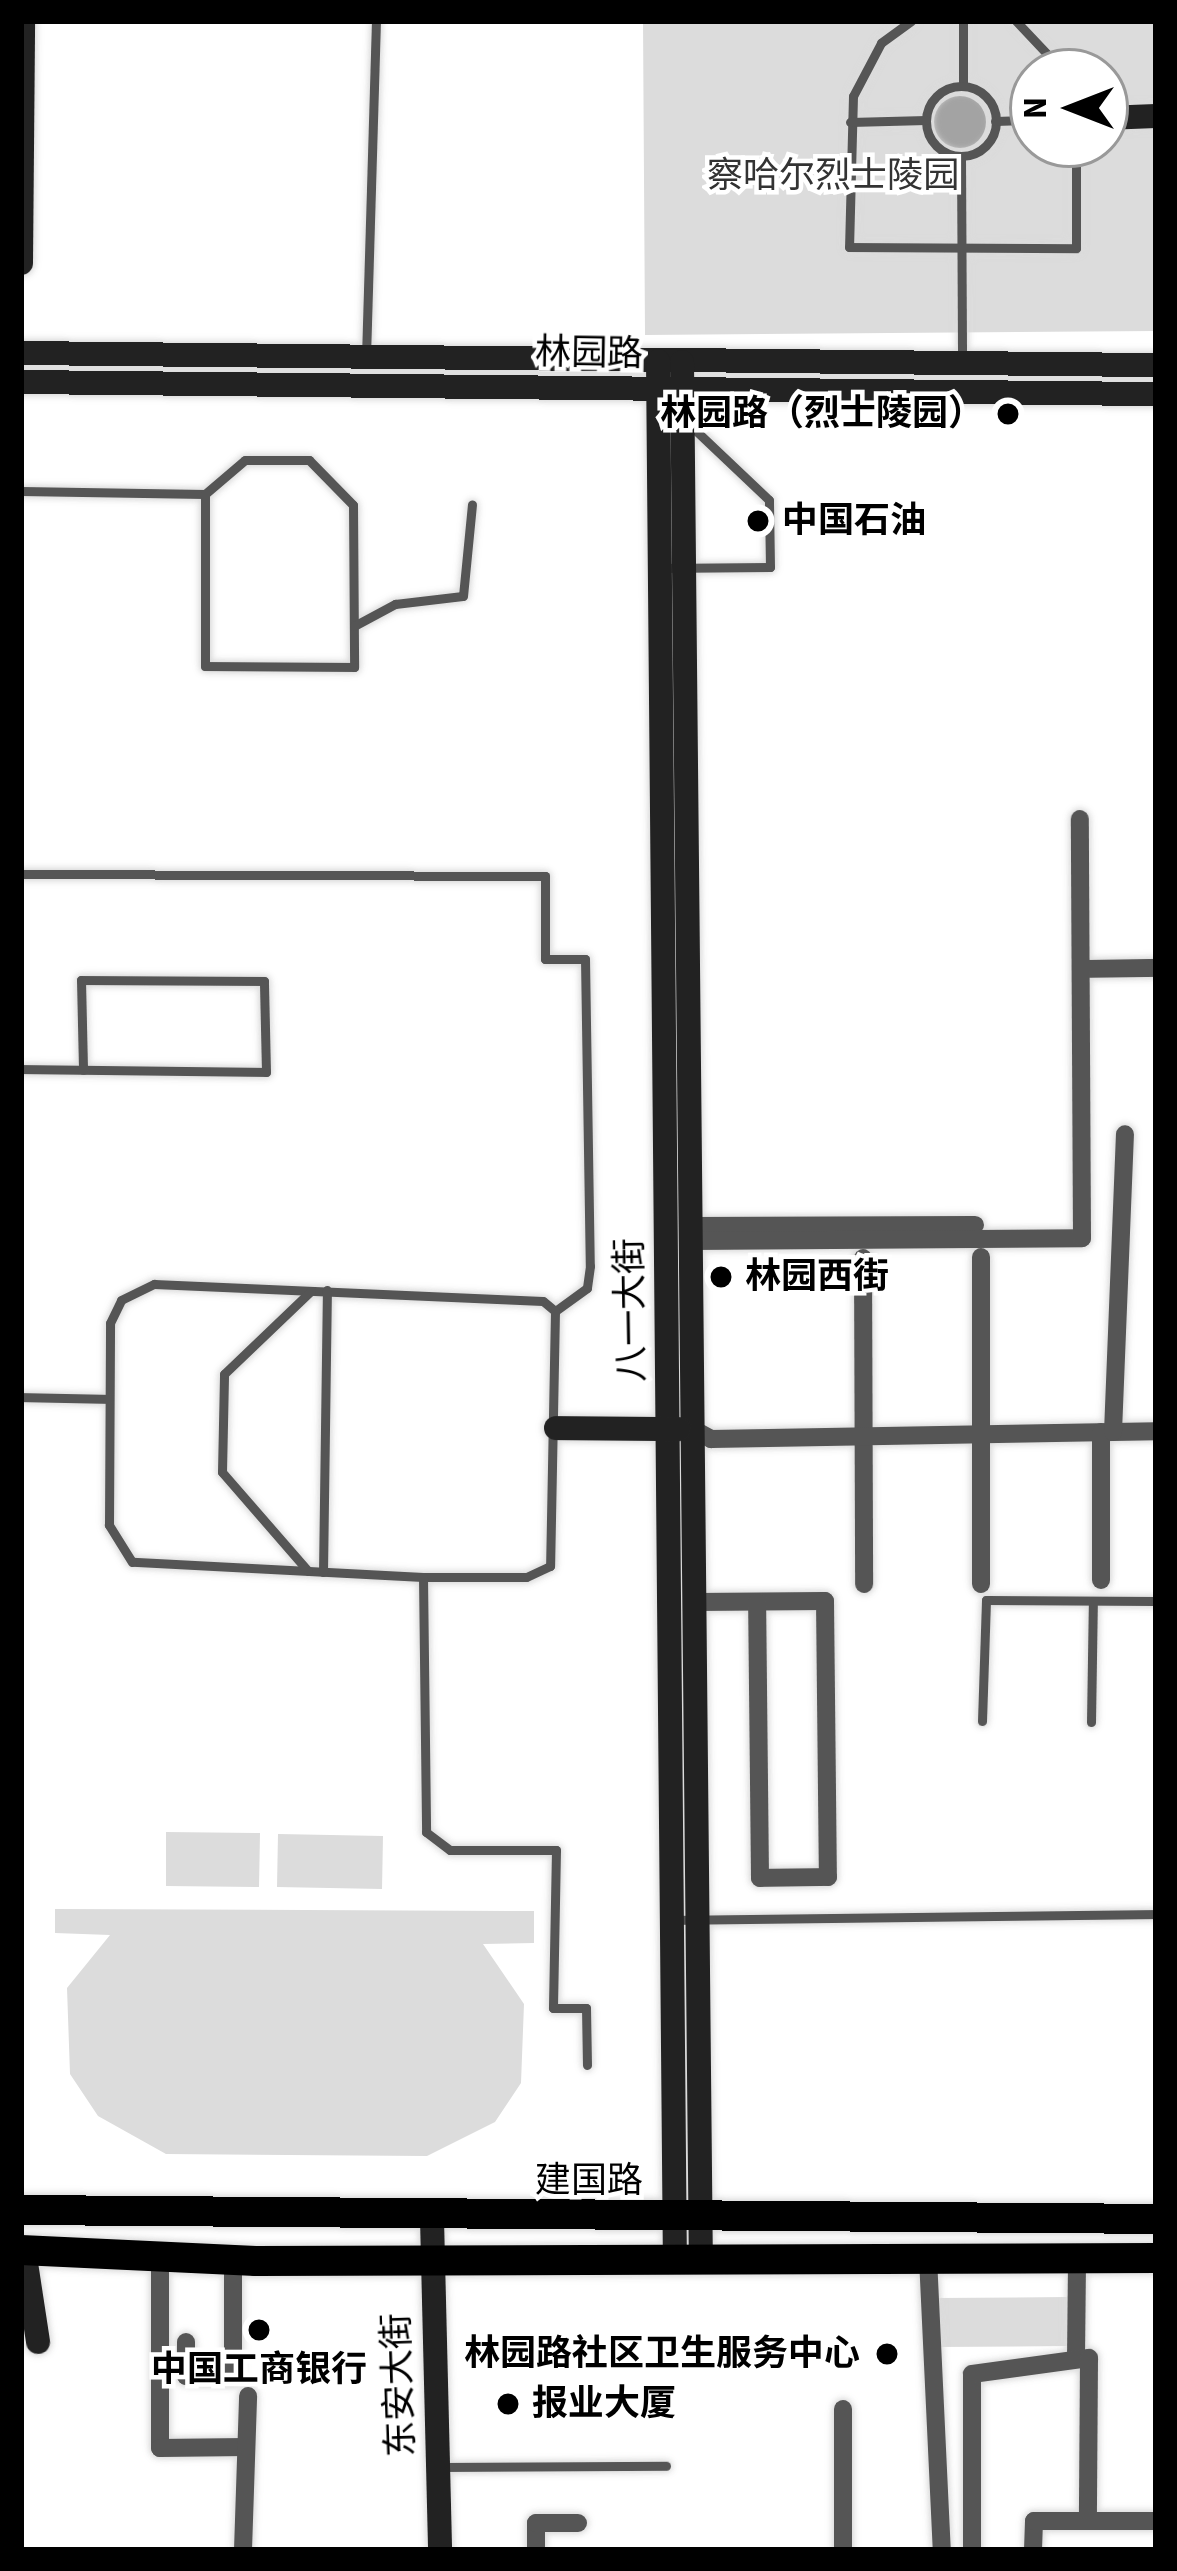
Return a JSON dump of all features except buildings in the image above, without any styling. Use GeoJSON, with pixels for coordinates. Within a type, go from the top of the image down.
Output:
{"type":"FeatureCollection","features":[{"type":"Feature","properties":{"kind":"main road"},"geometry":{"type":"LineString","coordinates":[[21,263],[23,21]]}},
{"type":"Feature","properties":{"kind":"main road","name":"林园路"},"geometry":{"type":"LineString","coordinates":[[21,353],[1156,365]]}},
{"type":"Feature","properties":{"kind":"main road","name":"八一大街"},"geometry":{"type":"LineString","coordinates":[[670,362],[688,2258]]}},
{"type":"Feature","properties":{"kind":"main road","name":"林园路"},"geometry":{"type":"LineString","coordinates":[[21,382],[1156,394]]}},
{"type":"Feature","properties":{"kind":"main road","name":"八一大街"},"geometry":{"type":"LineString","coordinates":[[672,568],[691,1233],[681,1428],[695,1602],[685,1920]]}},
{"type":"Feature","properties":{"kind":"main road"},"geometry":{"type":"LineString","coordinates":[[556,1428],[681,1428]]}},
{"type":"Feature","properties":{"kind":"main road","name":"建国路"},"geometry":{"type":"LineString","coordinates":[[21,2210],[432,2219],[1156,2219]]}},
{"type":"Feature","properties":{"kind":"main road","name":"东安大街"},"geometry":{"type":"LineString","coordinates":[[432,2219],[440,2550]]}},
{"type":"Feature","properties":{"kind":"main road"},"geometry":{"type":"LineString","coordinates":[[38,2342],[22,2244],[233,2260],[1156,2258]]}},
{"type":"Feature","properties":{"kind":"street"},"geometry":{"type":"LineString","coordinates":[[691,1233],[1082,1238],[1080,819]]}},
{"type":"Feature","properties":{"kind":"street"},"geometry":{"type":"LineString","coordinates":[[1081,969],[1156,968]]}},
{"type":"Feature","properties":{"kind":"street"},"geometry":{"type":"LineString","coordinates":[[1101,1580],[1110,1285],[1124,1260],[1125,1134]]}},
{"type":"Feature","properties":{"kind":"street"},"geometry":{"type":"LineString","coordinates":[[691,1233],[975,1225]]}},
{"type":"Feature","properties":{"kind":"street"},"geometry":{"type":"LineString","coordinates":[[981,1584],[982,1257]]}},
{"type":"Feature","properties":{"kind":"street"},"geometry":{"type":"LineString","coordinates":[[863,1258],[864,1584]]}},
{"type":"Feature","properties":{"kind":"street"},"geometry":{"type":"LineString","coordinates":[[681,1428],[711,1439],[1156,1431]]}},
{"type":"Feature","properties":{"kind":"street"},"geometry":{"type":"LineString","coordinates":[[695,1602],[825,1601],[827,1877],[760,1878],[757,1602]]}},
{"type":"Feature","properties":{"kind":"street"},"geometry":{"type":"LineString","coordinates":[[160,2257],[160,2448],[247,2447]]}},
{"type":"Feature","properties":{"kind":"street"},"geometry":{"type":"LineString","coordinates":[[928,2258],[942,2550]]}},
{"type":"Feature","properties":{"kind":"street"},"geometry":{"type":"LineString","coordinates":[[1076,2358],[1077,2258]]}},
{"type":"Feature","properties":{"kind":"street"},"geometry":{"type":"LineString","coordinates":[[186,2342],[186,2376],[233,2377],[233,2260]]}},
{"type":"Feature","properties":{"kind":"street"},"geometry":{"type":"LineString","coordinates":[[972,2550],[972,2374],[1089,2357],[1088,2521]]}},
{"type":"Feature","properties":{"kind":"street"},"geometry":{"type":"LineString","coordinates":[[243,2550],[248,2396]]}},
{"type":"Feature","properties":{"kind":"street"},"geometry":{"type":"LineString","coordinates":[[843,2409],[843,2550]]}},
{"type":"Feature","properties":{"kind":"street"},"geometry":{"type":"LineString","coordinates":[[1033,2550],[1034,2521],[1156,2521]]}},
{"type":"Feature","properties":{"kind":"street"},"geometry":{"type":"LineString","coordinates":[[536,2550],[536,2523],[578,2523]]}},
{"type":"Feature","properties":{"kind":"lane"},"geometry":{"type":"LineString","coordinates":[[366,386],[376,21]]}},
{"type":"Feature","properties":{"kind":"lane"},"geometry":{"type":"LineString","coordinates":[[910,21],[863,68],[850,122],[849,247],[1076,248],[1076,168]]}},
{"type":"Feature","properties":{"kind":"lane"},"geometry":{"type":"LineString","coordinates":[[963,21],[963,86]]}},
{"type":"Feature","properties":{"kind":"lane"},"geometry":{"type":"LineString","coordinates":[[1016,21],[1041,48]]}},
{"type":"Feature","properties":{"kind":"lane"},"geometry":{"type":"LineString","coordinates":[[963,86],[986,97],[995,121],[982,148],[961,156],[932,141],[926,120],[935,98],[963,86]]}},
{"type":"Feature","properties":{"kind":"lane"},"geometry":{"type":"LineString","coordinates":[[850,122],[926,120]]}},
{"type":"Feature","properties":{"kind":"lane"},"geometry":{"type":"LineString","coordinates":[[995,121],[1009,121]]}},
{"type":"Feature","properties":{"kind":"lane"},"geometry":{"type":"LineString","coordinates":[[961,156],[962,364]]}},
{"type":"Feature","properties":{"kind":"lane"},"geometry":{"type":"LineString","coordinates":[[671,418],[769,500],[770,522],[770,567],[672,568]]}},
{"type":"Feature","properties":{"kind":"lane"},"geometry":{"type":"LineString","coordinates":[[21,491],[205,494],[264,455],[330,472],[353,505],[354,667],[205,666],[205,494]]}},
{"type":"Feature","properties":{"kind":"lane"},"geometry":{"type":"LineString","coordinates":[[354,626],[395,604],[464,596],[472,504]]}},
{"type":"Feature","properties":{"kind":"lane"},"geometry":{"type":"LineString","coordinates":[[21,874],[545,876],[544,959],[584,959],[585,983],[590,1266],[586,1288],[555,1311]]}},
{"type":"Feature","properties":{"kind":"lane"},"geometry":{"type":"LineString","coordinates":[[21,1069],[83,1070],[266,1072],[264,981],[81,980],[83,1070]]}},
{"type":"Feature","properties":{"kind":"lane"},"geometry":{"type":"LineString","coordinates":[[312,1289],[528,1297],[555,1311],[550,1566],[526,1577],[423,1577],[121,1553],[109,1525],[112,1311],[134,1290],[312,1289]]}},
{"type":"Feature","properties":{"kind":"lane"},"geometry":{"type":"LineString","coordinates":[[308,1571],[223,1472],[224,1374],[312,1289]]}},
{"type":"Feature","properties":{"kind":"lane"},"geometry":{"type":"LineString","coordinates":[[322,1572],[327,1290]]}},
{"type":"Feature","properties":{"kind":"lane"},"geometry":{"type":"LineString","coordinates":[[21,1397],[110,1399]]}},
{"type":"Feature","properties":{"kind":"lane"},"geometry":{"type":"LineString","coordinates":[[423,1577],[426,1832],[449,1850],[556,1850],[553,2008],[586,2008],[586,2065]]}},
{"type":"Feature","properties":{"kind":"lane"},"geometry":{"type":"LineString","coordinates":[[982,1721],[986,1600],[1156,1601]]}},
{"type":"Feature","properties":{"kind":"lane"},"geometry":{"type":"LineString","coordinates":[[1091,1723],[1093,1600]]}},
{"type":"Feature","properties":{"kind":"lane"},"geometry":{"type":"LineString","coordinates":[[685,1920],[1156,1914]]}},
{"type":"Feature","properties":{"kind":"lane"},"geometry":{"type":"LineString","coordinates":[[438,2467],[666,2466]]}},
{"type":"Feature","properties":{"kind":"green space","name":"察哈尔烈士陵园"},"geometry":{"type":"Polygon","coordinates":[[[643,21],[1156,21],[1156,331],[645,335],[643,21]]]}},
{"type":"Feature","properties":{"kind":"green space"},"geometry":{"type":"Polygon","coordinates":[[[166,1832],[260,1833],[259,1887],[166,1886],[166,1832]]]}},
{"type":"Feature","properties":{"kind":"green space"},"geometry":{"type":"Polygon","coordinates":[[[278,1834],[383,1836],[382,1889],[277,1887],[278,1834]]]}},
{"type":"Feature","properties":{"kind":"green space"},"geometry":{"type":"Polygon","coordinates":[[[55,1909],[534,1911],[534,1943],[483,1944],[524,2004],[521,2083],[495,2122],[427,2156],[166,2154],[98,2116],[70,2074],[67,1988],[110,1935],[55,1933],[55,1909]]]}},
{"type":"Feature","properties":{"kind":"green space"},"geometry":{"type":"Polygon","coordinates":[[[1068,2297],[1069,2346],[936,2347],[936,2298],[1068,2297]]]}},
{"type":"Feature","properties":{"kind":"shaded area"},"geometry":{"type":"Polygon","coordinates":[[[960,96],[978,104],[986,122],[978,140],[960,148],[942,140],[934,122],[942,104],[960,96]]]}},
{"type":"Feature","properties":{"kind":"place","name":"林园路（烈士陵园）"},"geometry":{"type":"Point","coordinates":[1008,414]}},
{"type":"Feature","properties":{"kind":"place","name":"中国石油"},"geometry":{"type":"Point","coordinates":[758,521]}},
{"type":"Feature","properties":{"kind":"place","name":"林园西街"},"geometry":{"type":"Point","coordinates":[721,1277]}},
{"type":"Feature","properties":{"kind":"place","name":"中国工商银行"},"geometry":{"type":"Point","coordinates":[259,2330]}},
{"type":"Feature","properties":{"kind":"place","name":"林园路社区卫生服务中心"},"geometry":{"type":"Point","coordinates":[887,2354]}},
{"type":"Feature","properties":{"kind":"place","name":"报业大厦"},"geometry":{"type":"Point","coordinates":[508,2404]}}]}
